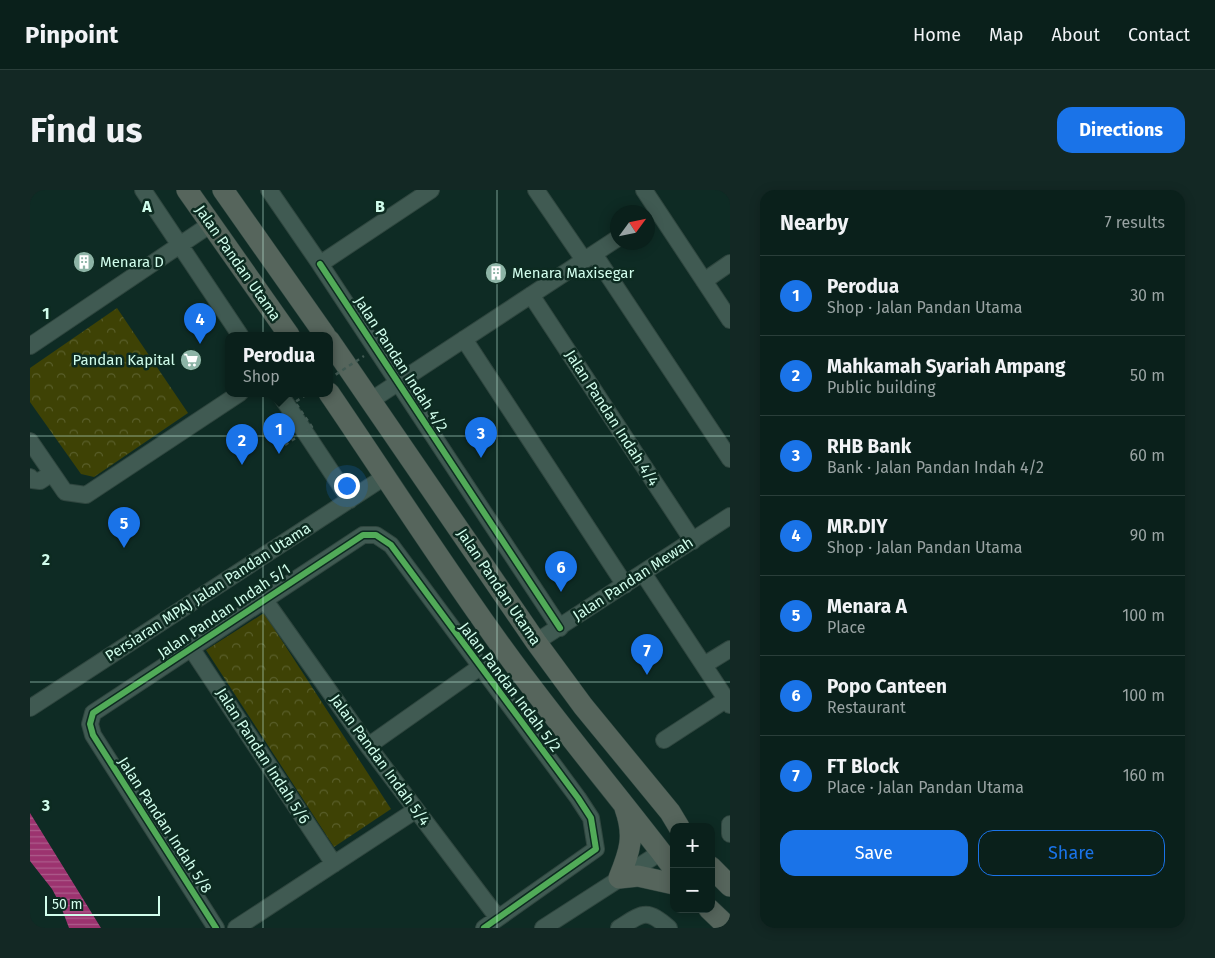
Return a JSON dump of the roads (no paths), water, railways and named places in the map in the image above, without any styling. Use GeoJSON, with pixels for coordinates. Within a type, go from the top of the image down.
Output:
{"type":"FeatureCollection","features":[{"type":"Feature","properties":{"kind":"main road","name":"Jalan Pandan Utama"},"geometry":{"type":"LineString","coordinates":[[187,190],[287,332]]}},
{"type":"Feature","properties":{"kind":"main road","name":"Jalan Pandan Utama"},"geometry":{"type":"LineString","coordinates":[[223,190],[323,332]]}},
{"type":"Feature","properties":{"kind":"main road","name":"Jalan Pandan Utama"},"geometry":{"type":"LineString","coordinates":[[333,346],[536,642],[583,706],[674,819]]}},
{"type":"Feature","properties":{"kind":"main road","name":"Jalan Pandan Utama"},"geometry":{"type":"LineString","coordinates":[[317,397],[386,476],[509,657],[560,726],[667,853]]}},
{"type":"Feature","properties":{"kind":"main road"},"geometry":{"type":"LineString","coordinates":[[370,401],[368,438],[386,476]]}},
{"type":"Feature","properties":{"kind":"main road"},"geometry":{"type":"LineString","coordinates":[[621,799],[630,823],[631,835],[628,854],[619,878],[638,876],[670,883]]}},
{"type":"Feature","properties":{"kind":"main road"},"geometry":{"type":"LineString","coordinates":[[667,853],[674,819]]}},
{"type":"Feature","properties":{"kind":"main road"},"geometry":{"type":"LineString","coordinates":[[713,913],[729,928]]}},
{"type":"Feature","properties":{"kind":"street"},"geometry":{"type":"LineString","coordinates":[[143,190],[238,332]]}},
{"type":"Feature","properties":{"kind":"street","name":"Jalan Pandan Indah 4/2"},"geometry":{"type":"LineString","coordinates":[[268,190],[320,264],[560,628]]}},
{"type":"Feature","properties":{"kind":"street"},"geometry":{"type":"LineString","coordinates":[[320,264],[431,190]]}},
{"type":"Feature","properties":{"kind":"street"},"geometry":{"type":"LineString","coordinates":[[536,190],[589,257],[730,459]]}},
{"type":"Feature","properties":{"kind":"street"},"geometry":{"type":"LineString","coordinates":[[644,190],[649,205]]}},
{"type":"Feature","properties":{"kind":"street"},"geometry":{"type":"LineString","coordinates":[[655,218],[704,280],[730,320]]}},
{"type":"Feature","properties":{"kind":"street"},"geometry":{"type":"LineString","coordinates":[[30,346],[211,224]]}},
{"type":"Feature","properties":{"kind":"street"},"geometry":{"type":"LineString","coordinates":[[370,401],[610,243]]}},
{"type":"Feature","properties":{"kind":"street"},"geometry":{"type":"LineString","coordinates":[[704,280],[730,263]]}},
{"type":"Feature","properties":{"kind":"street","name":"Jalan Pandan Indah 4/4"},"geometry":{"type":"LineString","coordinates":[[531,295],[693,540]]}},
{"type":"Feature","properties":{"kind":"street"},"geometry":{"type":"LineString","coordinates":[[464,339],[625,585]]}},
{"type":"Feature","properties":{"kind":"street"},"geometry":{"type":"LineString","coordinates":[[30,440],[65,492],[86,496],[234,397]]}},
{"type":"Feature","properties":{"kind":"street"},"geometry":{"type":"LineString","coordinates":[[282,397],[350,500]]}},
{"type":"Feature","properties":{"kind":"street"},"geometry":{"type":"LineString","coordinates":[[30,477],[32,480],[40,481],[52,473]]}},
{"type":"Feature","properties":{"kind":"street","name":"Persiaran MPAJ Jalan Pandan Utama"},"geometry":{"type":"LineString","coordinates":[[30,708],[386,476]]}},
{"type":"Feature","properties":{"kind":"street","name":"Jalan Pandan Mewah"},"geometry":{"type":"LineString","coordinates":[[536,642],[730,516]]}},
{"type":"Feature","properties":{"kind":"street","name":"Jalan Pandan Indah 5/1"},"geometry":{"type":"LineString","coordinates":[[93,735],[90,724],[93,713],[363,535],[376,535],[391,546]]}},
{"type":"Feature","properties":{"kind":"street","name":"Jalan Pandan Indah 5/2"},"geometry":{"type":"LineString","coordinates":[[391,546],[591,818],[596,849],[498,918]]}},
{"type":"Feature","properties":{"kind":"street"},"geometry":{"type":"LineString","coordinates":[[643,573],[728,702],[664,740]]}},
{"type":"Feature","properties":{"kind":"street","name":"Jalan Pandan Indah 5/4"},"geometry":{"type":"LineString","coordinates":[[264,599],[368,746],[498,918]]}},
{"type":"Feature","properties":{"kind":"street","name":"Jalan Pandan Indah 5/6"},"geometry":{"type":"LineString","coordinates":[[191,648],[334,864]]}},
{"type":"Feature","properties":{"kind":"street"},"geometry":{"type":"LineString","coordinates":[[704,665],[730,649]]}},
{"type":"Feature","properties":{"kind":"street"},"geometry":{"type":"LineString","coordinates":[[368,746],[480,667]]}},
{"type":"Feature","properties":{"kind":"street","name":"Jalan Pandan Indah 5/8"},"geometry":{"type":"LineString","coordinates":[[93,735],[216,928]]}},
{"type":"Feature","properties":{"kind":"street"},"geometry":{"type":"LineString","coordinates":[[236,928],[416,810]]}},
{"type":"Feature","properties":{"kind":"street"},"geometry":{"type":"LineString","coordinates":[[730,824],[730,834]]}},
{"type":"Feature","properties":{"kind":"street"},"geometry":{"type":"LineString","coordinates":[[543,928],[619,878],[667,853]]}},
{"type":"Feature","properties":{"kind":"street"},"geometry":{"type":"LineString","coordinates":[[619,928],[640,916],[648,914],[658,918],[669,928]]}},
{"type":"Feature","properties":{"kind":"street"},"geometry":{"type":"LineString","coordinates":[[484,928],[498,918]]}},
{"type":"Feature","properties":{"kind":"place","name":"Menara D"},"geometry":{"type":"Point","coordinates":[84,262]}},
{"type":"Feature","properties":{"kind":"place","name":"Menara Maxisegar"},"geometry":{"type":"Point","coordinates":[496,273]}},
{"type":"Feature","properties":{"kind":"place","name":"MR.DIY"},"geometry":{"type":"Point","coordinates":[200,344]}},
{"type":"Feature","properties":{"kind":"place","name":"Pandan Kapital"},"geometry":{"type":"Point","coordinates":[191,360]}},
{"type":"Feature","properties":{"kind":"place","name":"Perodua"},"geometry":{"type":"Point","coordinates":[279,454]}},
{"type":"Feature","properties":{"kind":"place","name":"RHB Bank"},"geometry":{"type":"Point","coordinates":[481,458]}},
{"type":"Feature","properties":{"kind":"place","name":"Mahkamah Syariah Ampang"},"geometry":{"type":"Point","coordinates":[242,465]}},
{"type":"Feature","properties":{"kind":"place","name":"Menara A"},"geometry":{"type":"Point","coordinates":[124,548]}},
{"type":"Feature","properties":{"kind":"place","name":"Popo Canteen"},"geometry":{"type":"Point","coordinates":[561,592]}},
{"type":"Feature","properties":{"kind":"place","name":"FT Block"},"geometry":{"type":"Point","coordinates":[647,675]}}]}
